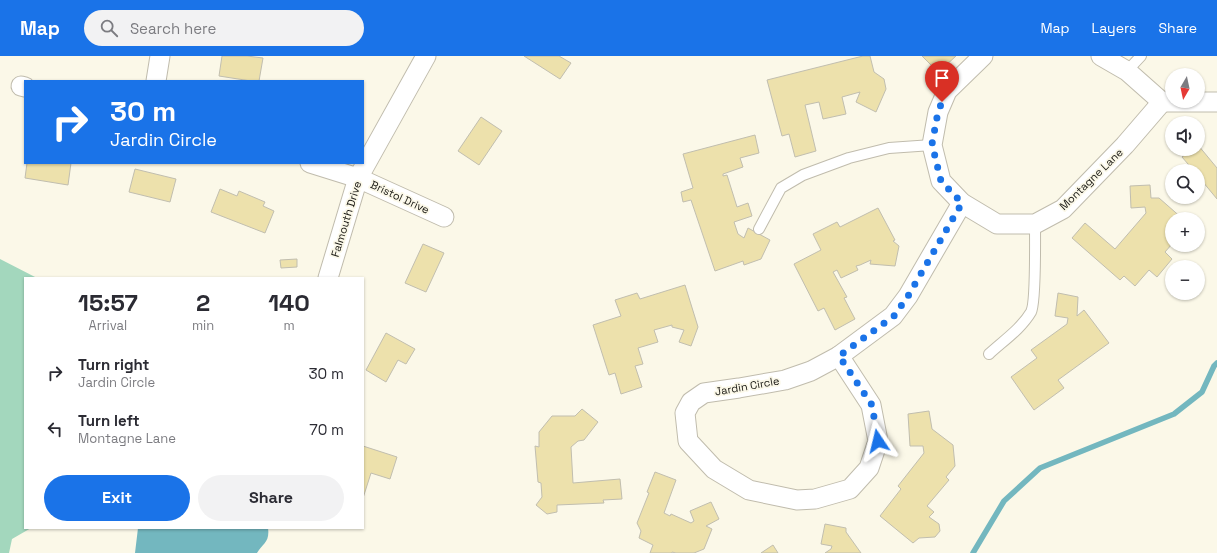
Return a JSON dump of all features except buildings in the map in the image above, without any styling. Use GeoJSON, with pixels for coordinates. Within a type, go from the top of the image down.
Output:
{"type":"FeatureCollection","features":[{"type":"Feature","properties":{"kind":"street"},"geometry":{"type":"LineString","coordinates":[[156,80],[160,56]]}},
{"type":"Feature","properties":{"kind":"street","name":"Falmouth Drive"},"geometry":{"type":"LineString","coordinates":[[328,277],[358,178],[426,56]]}},
{"type":"Feature","properties":{"kind":"street","name":"Montagne Lane"},"geometry":{"type":"LineString","coordinates":[[983,56],[947,91],[938,112],[932,144],[941,181],[962,203],[997,224],[1035,224],[1063,209],[1125,145],[1162,102]]}},
{"type":"Feature","properties":{"kind":"street"},"geometry":{"type":"LineString","coordinates":[[1101,56],[1128,71],[1162,102],[1217,102]]}},
{"type":"Feature","properties":{"kind":"street","name":"Bristol Drive"},"geometry":{"type":"LineString","coordinates":[[313,164],[358,178],[444,217]]}},
{"type":"Feature","properties":{"kind":"street","name":"Jardin Circle"},"geometry":{"type":"LineString","coordinates":[[839,356],[872,405],[878,441],[869,468],[850,489],[815,499],[797,500],[749,490],[714,469],[688,441],[685,413],[691,402],[704,393],[784,380],[811,371],[839,356],[894,316],[908,296],[962,203]]}},
{"type":"Feature","properties":{"kind":"lane"},"geometry":{"type":"LineString","coordinates":[[1128,71],[1141,56]]}},
{"type":"Feature","properties":{"kind":"lane"},"geometry":{"type":"LineString","coordinates":[[759,229],[781,188],[803,175],[849,158],[889,148],[932,144]]}},
{"type":"Feature","properties":{"kind":"lane"},"geometry":{"type":"LineString","coordinates":[[989,354],[1023,322],[1032,311],[1035,224]]}},
{"type":"Feature","properties":{"kind":"green space"},"geometry":{"type":"Polygon","coordinates":[[[0,259],[35,277],[24,277],[24,529],[29,529],[12,539],[9,553],[0,553],[0,259]]]}},
{"type":"Feature","properties":{"kind":"water"},"geometry":{"type":"Polygon","coordinates":[[[138,529],[268,529],[266,542],[257,553],[135,553],[138,529]]]}},
{"type":"Feature","properties":{"kind":"waterway"},"geometry":{"type":"LineString","coordinates":[[973,553],[1004,501],[1040,468],[1174,414],[1202,392],[1214,366],[1217,363]]}},
{"type":"Feature","properties":{"kind":"route"},"geometry":{"type":"LineString","coordinates":[[878,441],[872,405],[839,356],[894,316],[908,296],[962,203],[941,181],[932,144],[938,112],[942,102]]}}]}
